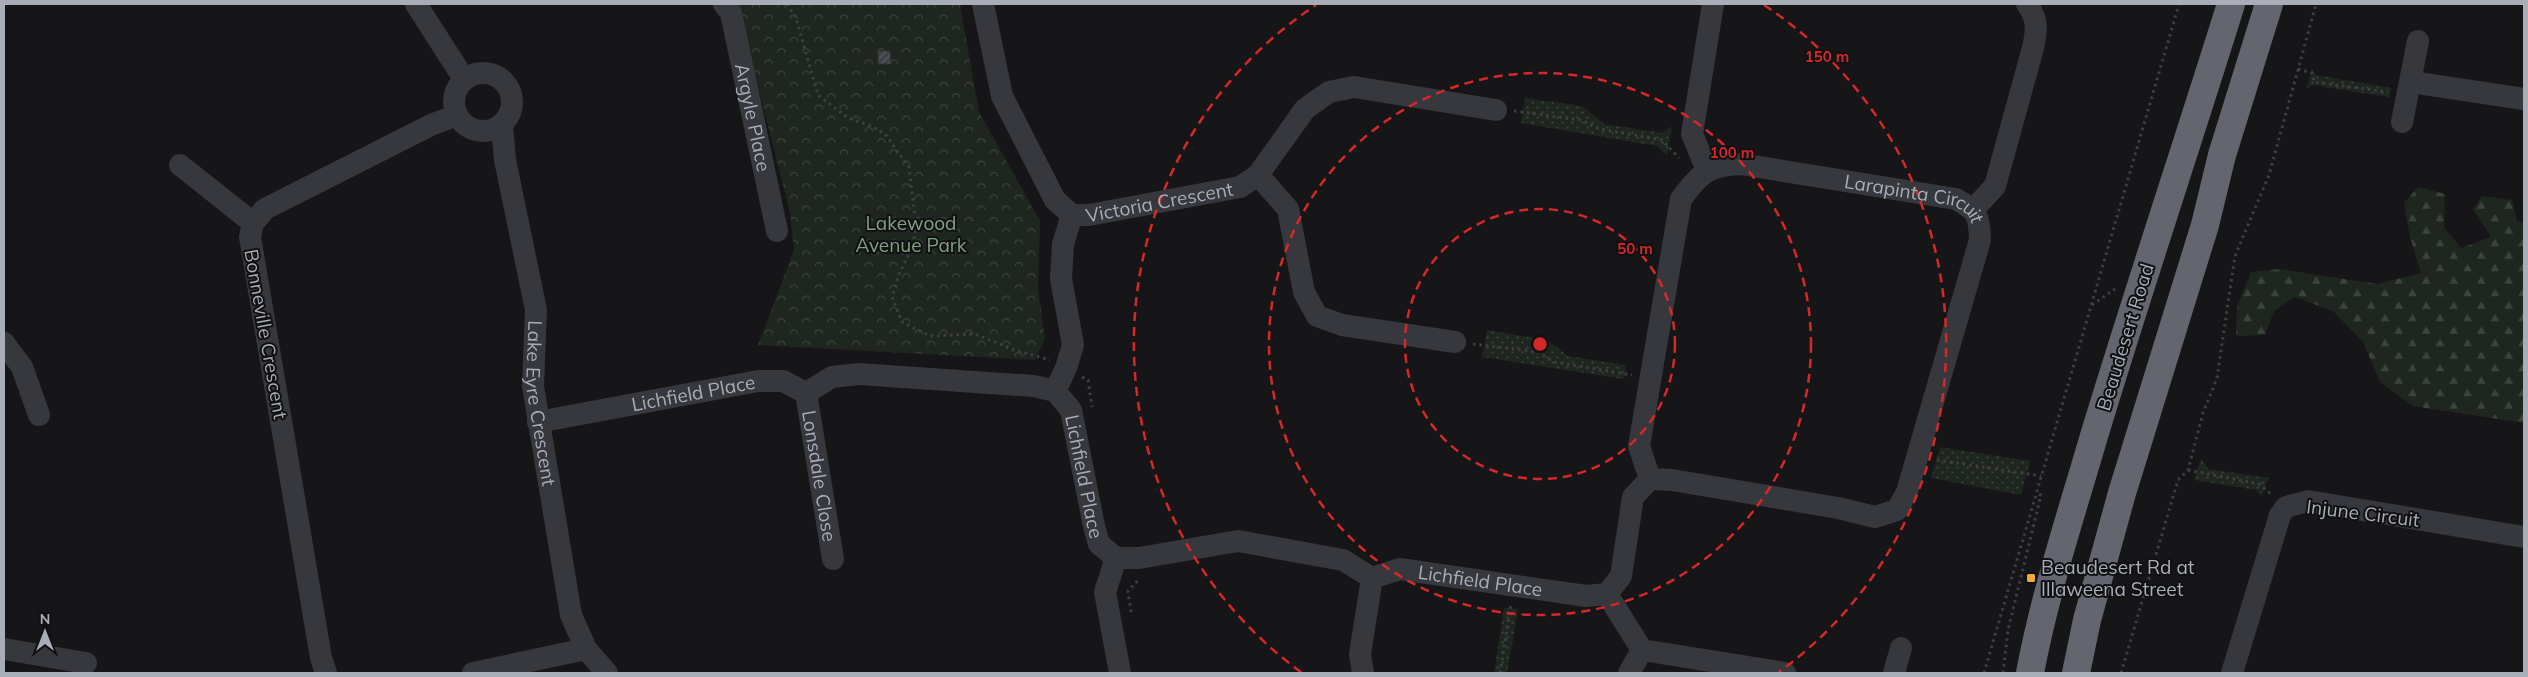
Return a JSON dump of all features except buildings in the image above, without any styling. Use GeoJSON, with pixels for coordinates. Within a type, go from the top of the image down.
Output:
{"type":"FeatureCollection","features":[{"type":"Feature","properties":{"kind":"highway","name":"Beaudesert Road"},"geometry":{"type":"LineString","coordinates":[[2030,673],[2063,537],[2169,195],[2195,121],[2231,4]]}},
{"type":"Feature","properties":{"kind":"highway"},"geometry":{"type":"LineString","coordinates":[[2076,673],[2087,620],[2122,493],[2205,225],[2222,155],[2269,4]]}},
{"type":"Feature","properties":{"kind":"street"},"geometry":{"type":"LineString","coordinates":[[416,4],[464,79]]}},
{"type":"Feature","properties":{"kind":"street","name":"Argyle Place"},"geometry":{"type":"LineString","coordinates":[[724,4],[730,13],[776,231]]}},
{"type":"Feature","properties":{"kind":"street","name":"Victoria Crescent"},"geometry":{"type":"LineString","coordinates":[[983,4],[1002,96],[1055,200],[1072,215],[1089,215],[1240,187],[1258,175],[1305,109],[1329,92],[1354,87],[1496,110]]}},
{"type":"Feature","properties":{"kind":"street"},"geometry":{"type":"LineString","coordinates":[[1713,4],[1692,134],[1705,165],[1682,199],[1639,446],[1650,479],[1633,497],[1621,576],[1607,594],[1642,650],[1785,673]]}},
{"type":"Feature","properties":{"kind":"street"},"geometry":{"type":"LineString","coordinates":[[1974,210],[1995,186],[2033,48],[2037,31],[2036,16],[2027,4]]}},
{"type":"Feature","properties":{"kind":"street"},"geometry":{"type":"LineString","coordinates":[[2402,122],[2418,41]]}},
{"type":"Feature","properties":{"kind":"street"},"geometry":{"type":"LineString","coordinates":[[485,73],[503,81],[509,88],[512,108],[502,125],[492,130],[474,130],[465,125],[457,115],[454,95],[464,79],[474,74],[485,73]]}},
{"type":"Feature","properties":{"kind":"street"},"geometry":{"type":"LineString","coordinates":[[2410,88],[2524,99]]}},
{"type":"Feature","properties":{"kind":"street","name":"Bonneville Crescent"},"geometry":{"type":"LineString","coordinates":[[326,673],[321,658],[250,237],[253,223],[265,210],[431,125],[457,115]]}},
{"type":"Feature","properties":{"kind":"street","name":"Lake Eyre Crescent"},"geometry":{"type":"LineString","coordinates":[[502,125],[505,160],[536,310],[533,386],[571,614],[586,649],[607,673]]}},
{"type":"Feature","properties":{"kind":"street","name":"Larapinta Circuit"},"geometry":{"type":"LineString","coordinates":[[1650,479],[1672,480],[1838,508],[1874,517],[1897,510],[1907,492],[1980,240],[1980,225],[1974,210],[1956,199],[1741,164],[1705,165]]}},
{"type":"Feature","properties":{"kind":"street"},"geometry":{"type":"LineString","coordinates":[[180,165],[253,223]]}},
{"type":"Feature","properties":{"kind":"street"},"geometry":{"type":"LineString","coordinates":[[1258,175],[1288,208],[1304,292],[1317,316],[1342,325],[1455,342]]}},
{"type":"Feature","properties":{"kind":"street"},"geometry":{"type":"LineString","coordinates":[[806,393],[832,377],[859,374],[1034,386],[1055,390],[1066,368],[1072,345],[1061,278],[1064,244],[1072,215]]}},
{"type":"Feature","properties":{"kind":"street"},"geometry":{"type":"LineString","coordinates":[[4,343],[22,367],[39,415]]}},
{"type":"Feature","properties":{"kind":"street","name":"Lichfield Place"},"geometry":{"type":"LineString","coordinates":[[538,422],[758,381],[784,381],[806,393]]}},
{"type":"Feature","properties":{"kind":"street","name":"Lichfield Place"},"geometry":{"type":"LineString","coordinates":[[1055,390],[1072,410],[1099,544],[1116,558],[1139,558],[1238,541],[1343,560],[1372,578],[1400,570],[1586,596],[1607,594]]}},
{"type":"Feature","properties":{"kind":"street","name":"Lonsdale Close"},"geometry":{"type":"LineString","coordinates":[[806,393],[833,559]]}},
{"type":"Feature","properties":{"kind":"street","name":"Injune Circuit"},"geometry":{"type":"LineString","coordinates":[[2232,673],[2280,515],[2286,507],[2308,501],[2524,537]]}},
{"type":"Feature","properties":{"kind":"street"},"geometry":{"type":"LineString","coordinates":[[1116,558],[1105,592],[1120,673]]}},
{"type":"Feature","properties":{"kind":"street"},"geometry":{"type":"LineString","coordinates":[[1362,673],[1360,654],[1372,578]]}},
{"type":"Feature","properties":{"kind":"street"},"geometry":{"type":"LineString","coordinates":[[1894,673],[1901,648]]}},
{"type":"Feature","properties":{"kind":"street"},"geometry":{"type":"LineString","coordinates":[[4,649],[86,662]]}},
{"type":"Feature","properties":{"kind":"street"},"geometry":{"type":"LineString","coordinates":[[473,673],[586,649]]}},
{"type":"Feature","properties":{"kind":"street"},"geometry":{"type":"LineString","coordinates":[[1628,673],[1642,650]]}},
{"type":"Feature","properties":{"kind":"path"},"geometry":{"type":"LineString","coordinates":[[787,4],[796,18],[818,95],[848,118],[871,126],[884,134],[909,167],[916,225],[913,246],[899,274],[892,297],[902,322],[930,336],[975,334],[1066,368]]}},
{"type":"Feature","properties":{"kind":"path"},"geometry":{"type":"LineString","coordinates":[[1984,673],[2179,4]]}},
{"type":"Feature","properties":{"kind":"path"},"geometry":{"type":"LineString","coordinates":[[2122,673],[2178,480],[2188,470],[2203,413],[2217,378],[2235,256],[2269,175],[2316,4]]}},
{"type":"Feature","properties":{"kind":"path"},"geometry":{"type":"LineString","coordinates":[[2298,69],[2312,73],[2314,82],[2338,86],[2340,84],[2410,88]]}},
{"type":"Feature","properties":{"kind":"path"},"geometry":{"type":"LineString","coordinates":[[1496,110],[1581,120],[1600,129],[1662,140],[1680,159],[1690,164],[1705,165]]}},
{"type":"Feature","properties":{"kind":"path"},"geometry":{"type":"LineString","coordinates":[[1455,342],[1538,352],[1554,362],[1651,378]]}},
{"type":"Feature","properties":{"kind":"path"},"geometry":{"type":"LineString","coordinates":[[1917,456],[2041,476]]}},
{"type":"Feature","properties":{"kind":"path"},"geometry":{"type":"LineString","coordinates":[[2188,470],[2259,484],[2286,507]]}},
{"type":"Feature","properties":{"kind":"path"},"geometry":{"type":"LineString","coordinates":[[2003,673],[2008,630],[2041,495],[2036,494]]}},
{"type":"Feature","properties":{"kind":"path"},"geometry":{"type":"LineString","coordinates":[[1500,673],[1514,587]]}},
{"type":"Feature","properties":{"kind":"green space","name":"Lakewood Avenue Park"},"geometry":{"type":"Polygon","coordinates":[[[737,4],[960,4],[979,112],[1040,221],[1038,288],[1045,339],[1035,360],[758,345],[794,250],[790,213],[737,4]]]}},
{"type":"Feature","properties":{"kind":"green space"},"geometry":{"type":"Polygon","coordinates":[[[2312,68],[2316,75],[2391,88],[2389,97],[2312,85],[2307,88],[2312,68]]]}},
{"type":"Feature","properties":{"kind":"green space"},"geometry":{"type":"Polygon","coordinates":[[[1525,98],[1582,106],[1604,124],[1663,133],[1672,126],[1667,156],[1657,146],[1521,123],[1525,98]]]}},
{"type":"Feature","properties":{"kind":"green space"},"geometry":{"type":"Polygon","coordinates":[[[2418,187],[2445,194],[2444,227],[2461,248],[2491,237],[2473,209],[2482,196],[2512,200],[2517,221],[2524,223],[2524,423],[2413,406],[2380,382],[2363,342],[2333,311],[2295,297],[2274,311],[2265,335],[2236,336],[2237,307],[2251,272],[2280,269],[2377,284],[2421,273],[2410,237],[2404,203],[2418,187]]]}},
{"type":"Feature","properties":{"kind":"green space"},"geometry":{"type":"Polygon","coordinates":[[[1487,330],[1547,340],[1568,356],[1626,365],[1624,379],[1482,357],[1487,330]]]}},
{"type":"Feature","properties":{"kind":"green space"},"geometry":{"type":"Polygon","coordinates":[[[1940,447],[2030,461],[2021,495],[1931,478],[1940,447]]]}},
{"type":"Feature","properties":{"kind":"green space"},"geometry":{"type":"Polygon","coordinates":[[[2201,459],[2208,469],[2269,478],[2261,496],[2256,490],[2194,480],[2201,459]]]}},
{"type":"Feature","properties":{"kind":"green space"},"geometry":{"type":"Polygon","coordinates":[[[1504,608],[1518,609],[1507,673],[1494,673],[1504,608]]]}},
{"type":"Feature","properties":{"kind":"place","name":"Beaudesert Rd at Illaweena Street"},"geometry":{"type":"Point","coordinates":[2031,578]}}]}
